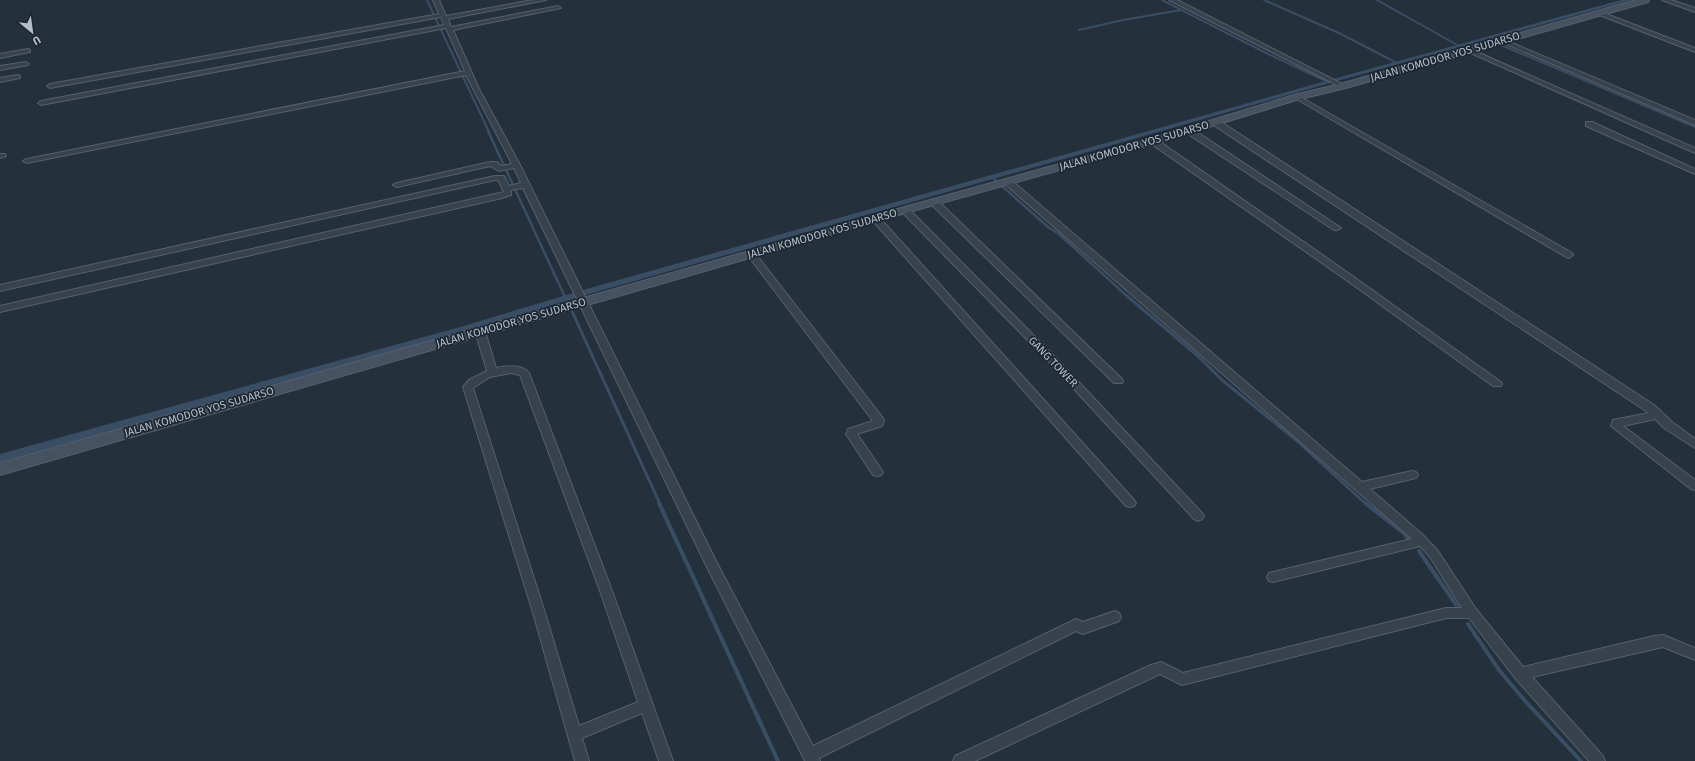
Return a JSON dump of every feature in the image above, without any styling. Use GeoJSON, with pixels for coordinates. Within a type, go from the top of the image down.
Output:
{"type":"FeatureCollection","features":[{"type":"Feature","properties":{"kind":"street"},"geometry":{"type":"LineString","coordinates":[[436,0],[467,73],[515,166],[712,565],[811,758],[1076,625],[1083,628],[1115,617]]}},
{"type":"Feature","properties":{"kind":"street"},"geometry":{"type":"LineString","coordinates":[[50,86],[431,17],[543,0]]}},
{"type":"Feature","properties":{"kind":"street"},"geometry":{"type":"LineString","coordinates":[[1172,0],[1341,85]]}},
{"type":"Feature","properties":{"kind":"street","name":"JALAN KOMODOR YOS SUDARSO"},"geometry":{"type":"LineString","coordinates":[[0,469],[480,331],[559,310],[581,302],[1153,141],[1297,97],[1503,41],[1645,0]]}},
{"type":"Feature","properties":{"kind":"street"},"geometry":{"type":"LineString","coordinates":[[1665,0],[1695,10]]}},
{"type":"Feature","properties":{"kind":"street"},"geometry":{"type":"LineString","coordinates":[[41,103],[436,29],[558,8]]}},
{"type":"Feature","properties":{"kind":"street"},"geometry":{"type":"LineString","coordinates":[[1598,13],[1695,50]]}},
{"type":"Feature","properties":{"kind":"street"},"geometry":{"type":"LineString","coordinates":[[1503,41],[1611,90],[1695,122]]}},
{"type":"Feature","properties":{"kind":"street"},"geometry":{"type":"LineString","coordinates":[[1468,50],[1695,151]]}},
{"type":"Feature","properties":{"kind":"street"},"geometry":{"type":"LineString","coordinates":[[0,56],[28,51]]}},
{"type":"Feature","properties":{"kind":"street"},"geometry":{"type":"LineString","coordinates":[[0,68],[26,64]]}},
{"type":"Feature","properties":{"kind":"street"},"geometry":{"type":"LineString","coordinates":[[27,161],[467,73]]}},
{"type":"Feature","properties":{"kind":"street"},"geometry":{"type":"LineString","coordinates":[[0,80],[18,77]]}},
{"type":"Feature","properties":{"kind":"street"},"geometry":{"type":"LineString","coordinates":[[1297,97],[1569,255]]}},
{"type":"Feature","properties":{"kind":"street"},"geometry":{"type":"LineString","coordinates":[[1215,122],[1650,408],[1668,425],[1695,444]]}},
{"type":"Feature","properties":{"kind":"street"},"geometry":{"type":"LineString","coordinates":[[1589,124],[1695,172]]}},
{"type":"Feature","properties":{"kind":"street"},"geometry":{"type":"LineString","coordinates":[[1188,130],[1338,228]]}},
{"type":"Feature","properties":{"kind":"street"},"geometry":{"type":"LineString","coordinates":[[1153,141],[1348,276],[1497,384]]}},
{"type":"Feature","properties":{"kind":"street"},"geometry":{"type":"LineString","coordinates":[[397,185],[490,164],[494,164],[499,169],[515,166]]}},
{"type":"Feature","properties":{"kind":"street"},"geometry":{"type":"LineString","coordinates":[[0,288],[495,178],[501,178],[508,189]]}},
{"type":"Feature","properties":{"kind":"street"},"geometry":{"type":"LineString","coordinates":[[1003,183],[1422,541],[1434,554],[1472,613],[1520,674],[1598,761]]}},
{"type":"Feature","properties":{"kind":"street"},"geometry":{"type":"LineString","coordinates":[[508,189],[524,185]]}},
{"type":"Feature","properties":{"kind":"street"},"geometry":{"type":"LineString","coordinates":[[0,309],[502,196],[508,193],[508,189]]}},
{"type":"Feature","properties":{"kind":"street"},"geometry":{"type":"LineString","coordinates":[[934,202],[1118,381]]}},
{"type":"Feature","properties":{"kind":"street","name":"GANG TOWER"},"geometry":{"type":"LineString","coordinates":[[905,210],[1137,449],[1198,516]]}},
{"type":"Feature","properties":{"kind":"street"},"geometry":{"type":"LineString","coordinates":[[876,220],[1130,503]]}},
{"type":"Feature","properties":{"kind":"street"},"geometry":{"type":"LineString","coordinates":[[752,255],[878,421],[878,423],[872,426],[852,432],[851,434],[877,472]]}},
{"type":"Feature","properties":{"kind":"street"},"geometry":{"type":"LineString","coordinates":[[480,331],[493,373]]}},
{"type":"Feature","properties":{"kind":"street"},"geometry":{"type":"LineString","coordinates":[[582,761],[540,616],[468,387],[473,382],[493,373],[516,368],[524,372],[605,588],[666,761]]}},
{"type":"Feature","properties":{"kind":"street"},"geometry":{"type":"LineString","coordinates":[[1657,415],[1616,423],[1616,426],[1695,486]]}},
{"type":"Feature","properties":{"kind":"street"},"geometry":{"type":"LineString","coordinates":[[1360,487],[1412,475]]}},
{"type":"Feature","properties":{"kind":"street"},"geometry":{"type":"LineString","coordinates":[[1273,577],[1422,541]]}},
{"type":"Feature","properties":{"kind":"street"},"geometry":{"type":"LineString","coordinates":[[960,761],[1151,671],[1161,668],[1182,679],[1446,614],[1472,613]]}},
{"type":"Feature","properties":{"kind":"street"},"geometry":{"type":"LineString","coordinates":[[1520,674],[1654,642],[1663,641],[1695,654]]}},
{"type":"Feature","properties":{"kind":"street"},"geometry":{"type":"LineString","coordinates":[[574,735],[647,706]]}},
{"type":"Feature","properties":{"kind":"waterway"},"geometry":{"type":"LineString","coordinates":[[427,0],[489,132]]}},
{"type":"Feature","properties":{"kind":"waterway"},"geometry":{"type":"LineString","coordinates":[[1162,0],[1270,55],[1328,82]]}},
{"type":"Feature","properties":{"kind":"waterway"},"geometry":{"type":"LineString","coordinates":[[1264,0],[1341,34],[1397,63]]}},
{"type":"Feature","properties":{"kind":"waterway"},"geometry":{"type":"LineString","coordinates":[[1377,0],[1459,46]]}},
{"type":"Feature","properties":{"kind":"waterway"},"geometry":{"type":"LineString","coordinates":[[0,458],[463,329],[593,290],[1335,80],[1628,0]]}},
{"type":"Feature","properties":{"kind":"waterway"},"geometry":{"type":"LineString","coordinates":[[1079,30],[1123,20],[1181,10]]}},
{"type":"Feature","properties":{"kind":"waterway"},"geometry":{"type":"LineString","coordinates":[[1487,38],[1492,40]]}},
{"type":"Feature","properties":{"kind":"waterway"},"geometry":{"type":"LineString","coordinates":[[1501,45],[1695,127]]}},
{"type":"Feature","properties":{"kind":"waterway"},"geometry":{"type":"LineString","coordinates":[[488,131],[565,297]]}},
{"type":"Feature","properties":{"kind":"waterway"},"geometry":{"type":"LineString","coordinates":[[993,178],[1048,227],[1059,234],[1128,297]]}},
{"type":"Feature","properties":{"kind":"waterway"},"geometry":{"type":"LineString","coordinates":[[565,296],[660,504]]}},
{"type":"Feature","properties":{"kind":"waterway"},"geometry":{"type":"LineString","coordinates":[[1127,296],[1198,356],[1222,380],[1296,440],[1366,504]]}},
{"type":"Feature","properties":{"kind":"waterway"},"geometry":{"type":"LineString","coordinates":[[659,503],[778,761]]}},
{"type":"Feature","properties":{"kind":"waterway"},"geometry":{"type":"LineString","coordinates":[[1365,503],[1405,534],[1409,541]]}},
{"type":"Feature","properties":{"kind":"waterway"},"geometry":{"type":"LineString","coordinates":[[1419,551],[1457,606]]}},
{"type":"Feature","properties":{"kind":"waterway"},"geometry":{"type":"LineString","coordinates":[[1468,624],[1499,670],[1526,702],[1581,761]]}}]}
